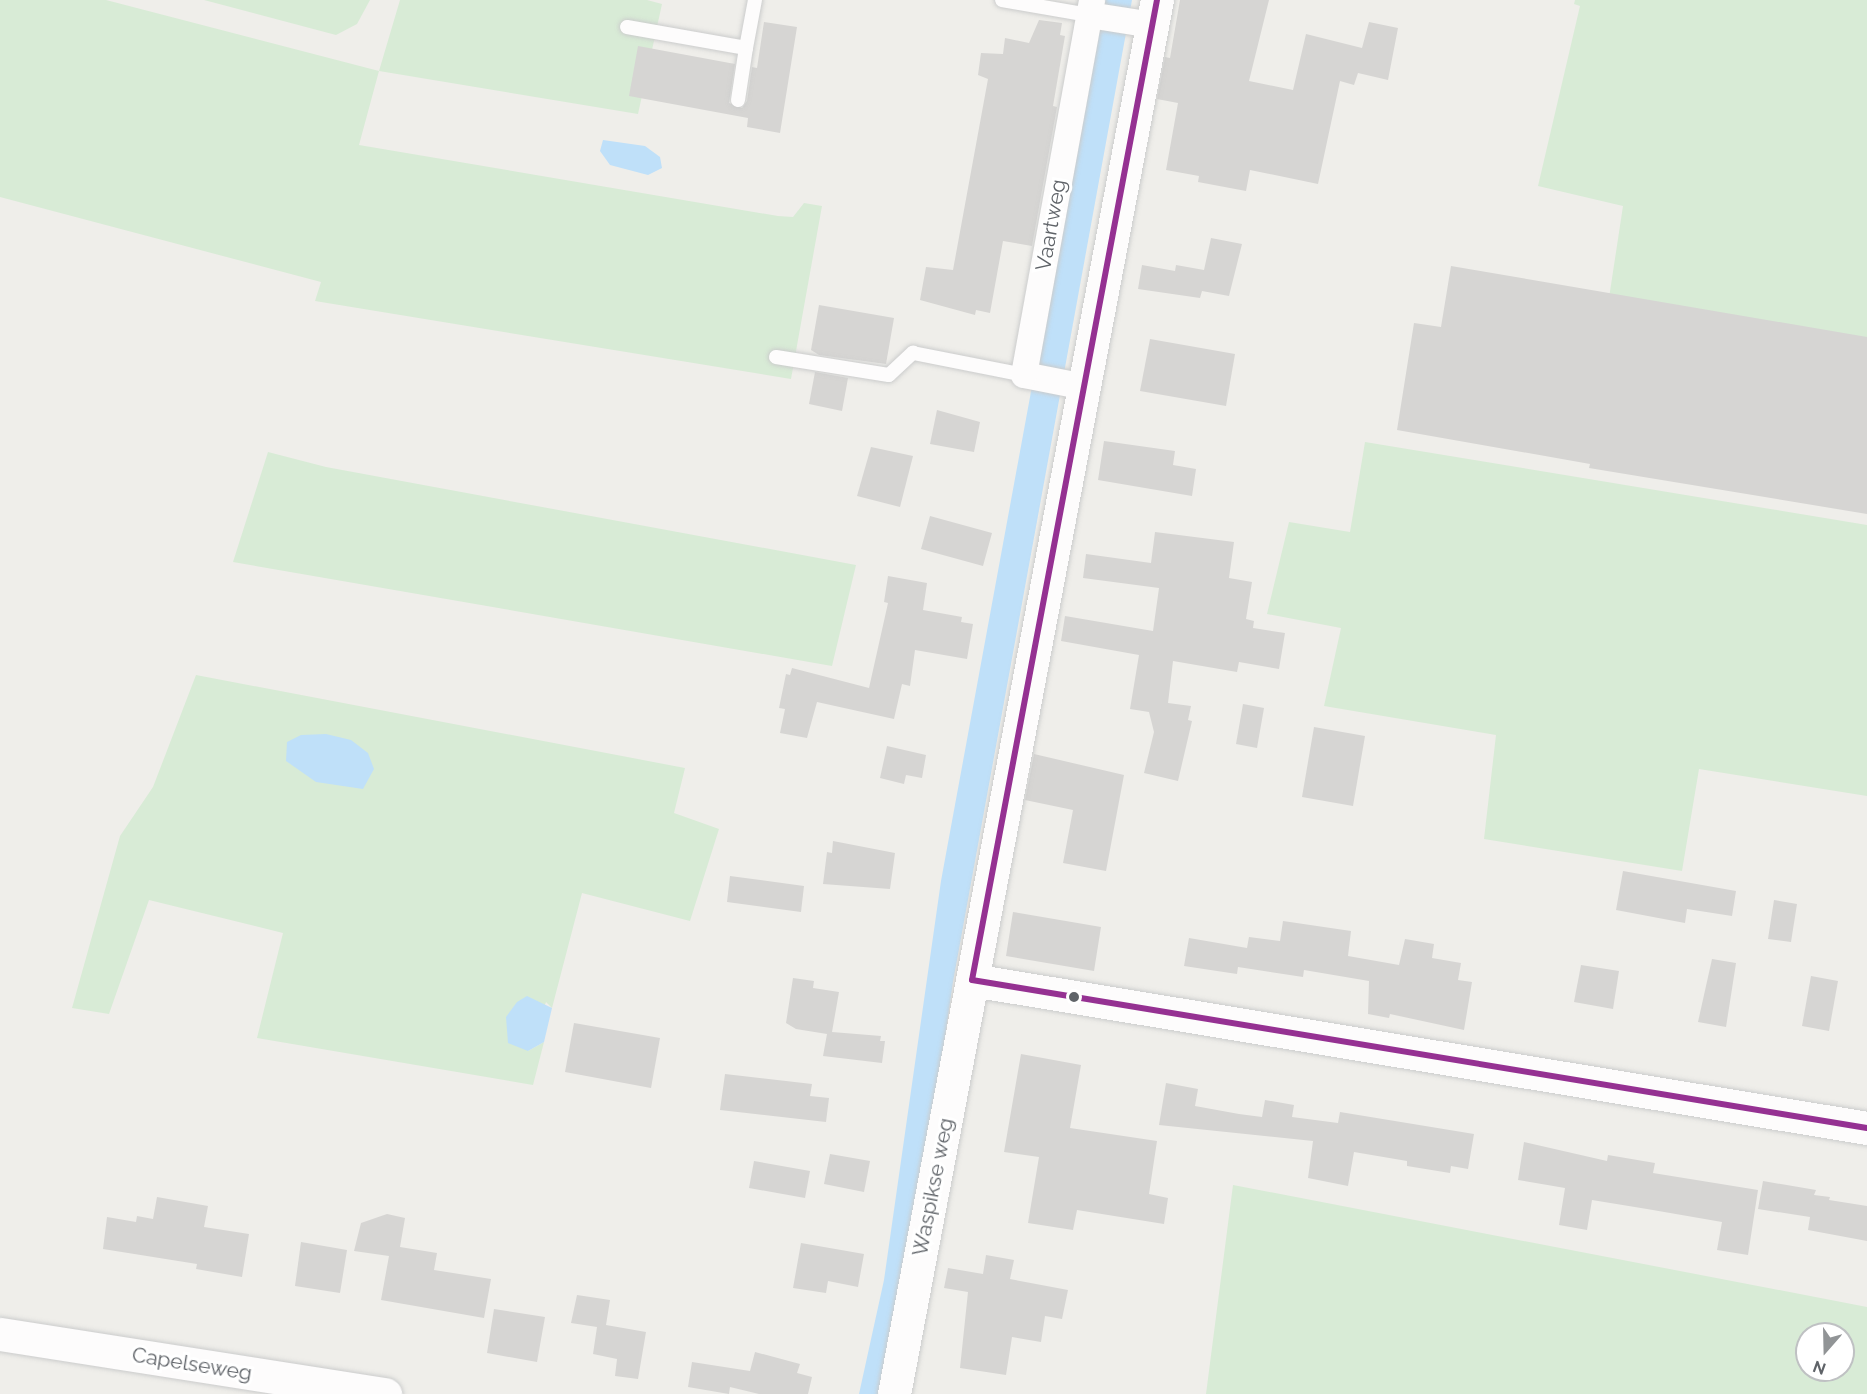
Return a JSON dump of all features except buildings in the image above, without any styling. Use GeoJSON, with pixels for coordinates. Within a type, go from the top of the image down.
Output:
{"type":"FeatureCollection","features":[{"type":"Feature","properties":{"kind":"street","name":"Vaartweg"},"geometry":{"type":"LineString","coordinates":[[1029,376],[1114,11]]}},
{"type":"Feature","properties":{"kind":"street"},"geometry":{"type":"LineString","coordinates":[[1114,11],[1073,385],[972,980],[1867,1128]]}},
{"type":"Feature","properties":{"kind":"street"},"geometry":{"type":"LineString","coordinates":[[1029,376],[1073,385]]}},
{"type":"Feature","properties":{"kind":"street","name":"Waspikse weg"},"geometry":{"type":"LineString","coordinates":[[894,1394],[972,980]]}},
{"type":"Feature","properties":{"kind":"street","name":"Capelseweg"},"geometry":{"type":"LineString","coordinates":[[0,1334],[385,1394]]}},
{"type":"Feature","properties":{"kind":"lane"},"geometry":{"type":"LineString","coordinates":[[738,100],[755,0]]}},
{"type":"Feature","properties":{"kind":"lane"},"geometry":{"type":"LineString","coordinates":[[1002,0],[1114,11]]}},
{"type":"Feature","properties":{"kind":"lane"},"geometry":{"type":"LineString","coordinates":[[627,27],[746,48]]}},
{"type":"Feature","properties":{"kind":"lane"},"geometry":{"type":"LineString","coordinates":[[776,357],[889,375],[914,353],[1029,376]]}},
{"type":"Feature","properties":{"kind":"green space"},"geometry":{"type":"Polygon","coordinates":[[[0,0],[106,0],[379,71],[359,145],[778,216],[793,217],[804,203],[822,206],[791,379],[315,301],[321,282],[0,197],[0,0]]]}},
{"type":"Feature","properties":{"kind":"green space"},"geometry":{"type":"Polygon","coordinates":[[[204,0],[370,0],[357,24],[336,35],[204,0]]]}},
{"type":"Feature","properties":{"kind":"green space"},"geometry":{"type":"Polygon","coordinates":[[[400,0],[647,0],[662,4],[638,114],[379,71],[400,0]]]}},
{"type":"Feature","properties":{"kind":"green space"},"geometry":{"type":"Polygon","coordinates":[[[1575,0],[1867,0],[1867,340],[1609,298],[1623,206],[1538,186],[1580,6],[1574,4],[1575,0]]]}},
{"type":"Feature","properties":{"kind":"green space"},"geometry":{"type":"Polygon","coordinates":[[[1365,442],[1867,525],[1867,796],[1699,769],[1682,871],[1484,839],[1496,735],[1324,706],[1341,628],[1267,614],[1289,522],[1350,532],[1365,442]]]}},
{"type":"Feature","properties":{"kind":"green space"},"geometry":{"type":"Polygon","coordinates":[[[268,452],[326,467],[856,565],[832,666],[233,562],[268,452]]]}},
{"type":"Feature","properties":{"kind":"green space"},"geometry":{"type":"Polygon","coordinates":[[[196,675],[685,768],[674,813],[719,829],[690,921],[582,893],[552,1008],[546,1002],[528,1051],[544,1042],[533,1085],[257,1038],[283,933],[149,900],[109,1014],[72,1008],[120,836],[153,787],[196,675]]]}},
{"type":"Feature","properties":{"kind":"green space"},"geometry":{"type":"Polygon","coordinates":[[[1233,1185],[1867,1307],[1867,1394],[1206,1394],[1233,1185]]]}},
{"type":"Feature","properties":{"kind":"water"},"geometry":{"type":"Polygon","coordinates":[[[1103,0],[1132,0],[953,982],[916,1239],[884,1394],[859,1394],[884,1280],[941,881],[1103,0]]]}},
{"type":"Feature","properties":{"kind":"water"},"geometry":{"type":"Polygon","coordinates":[[[603,140],[645,146],[660,157],[662,168],[648,175],[610,165],[600,151],[603,140]]]}},
{"type":"Feature","properties":{"kind":"water"},"geometry":{"type":"Polygon","coordinates":[[[326,734],[351,740],[368,753],[374,769],[363,789],[316,782],[286,761],[287,742],[301,735],[326,734]]]}},
{"type":"Feature","properties":{"kind":"water"},"geometry":{"type":"Polygon","coordinates":[[[527,996],[552,1008],[544,1042],[528,1051],[508,1043],[506,1017],[517,1002],[527,996]]]}},
{"type":"Feature","properties":{"kind":"transit line"},"geometry":{"type":"LineString","coordinates":[[972,980],[1157,0]]}},
{"type":"Feature","properties":{"kind":"transit line"},"geometry":{"type":"LineString","coordinates":[[972,980],[1867,1128]]}}]}
